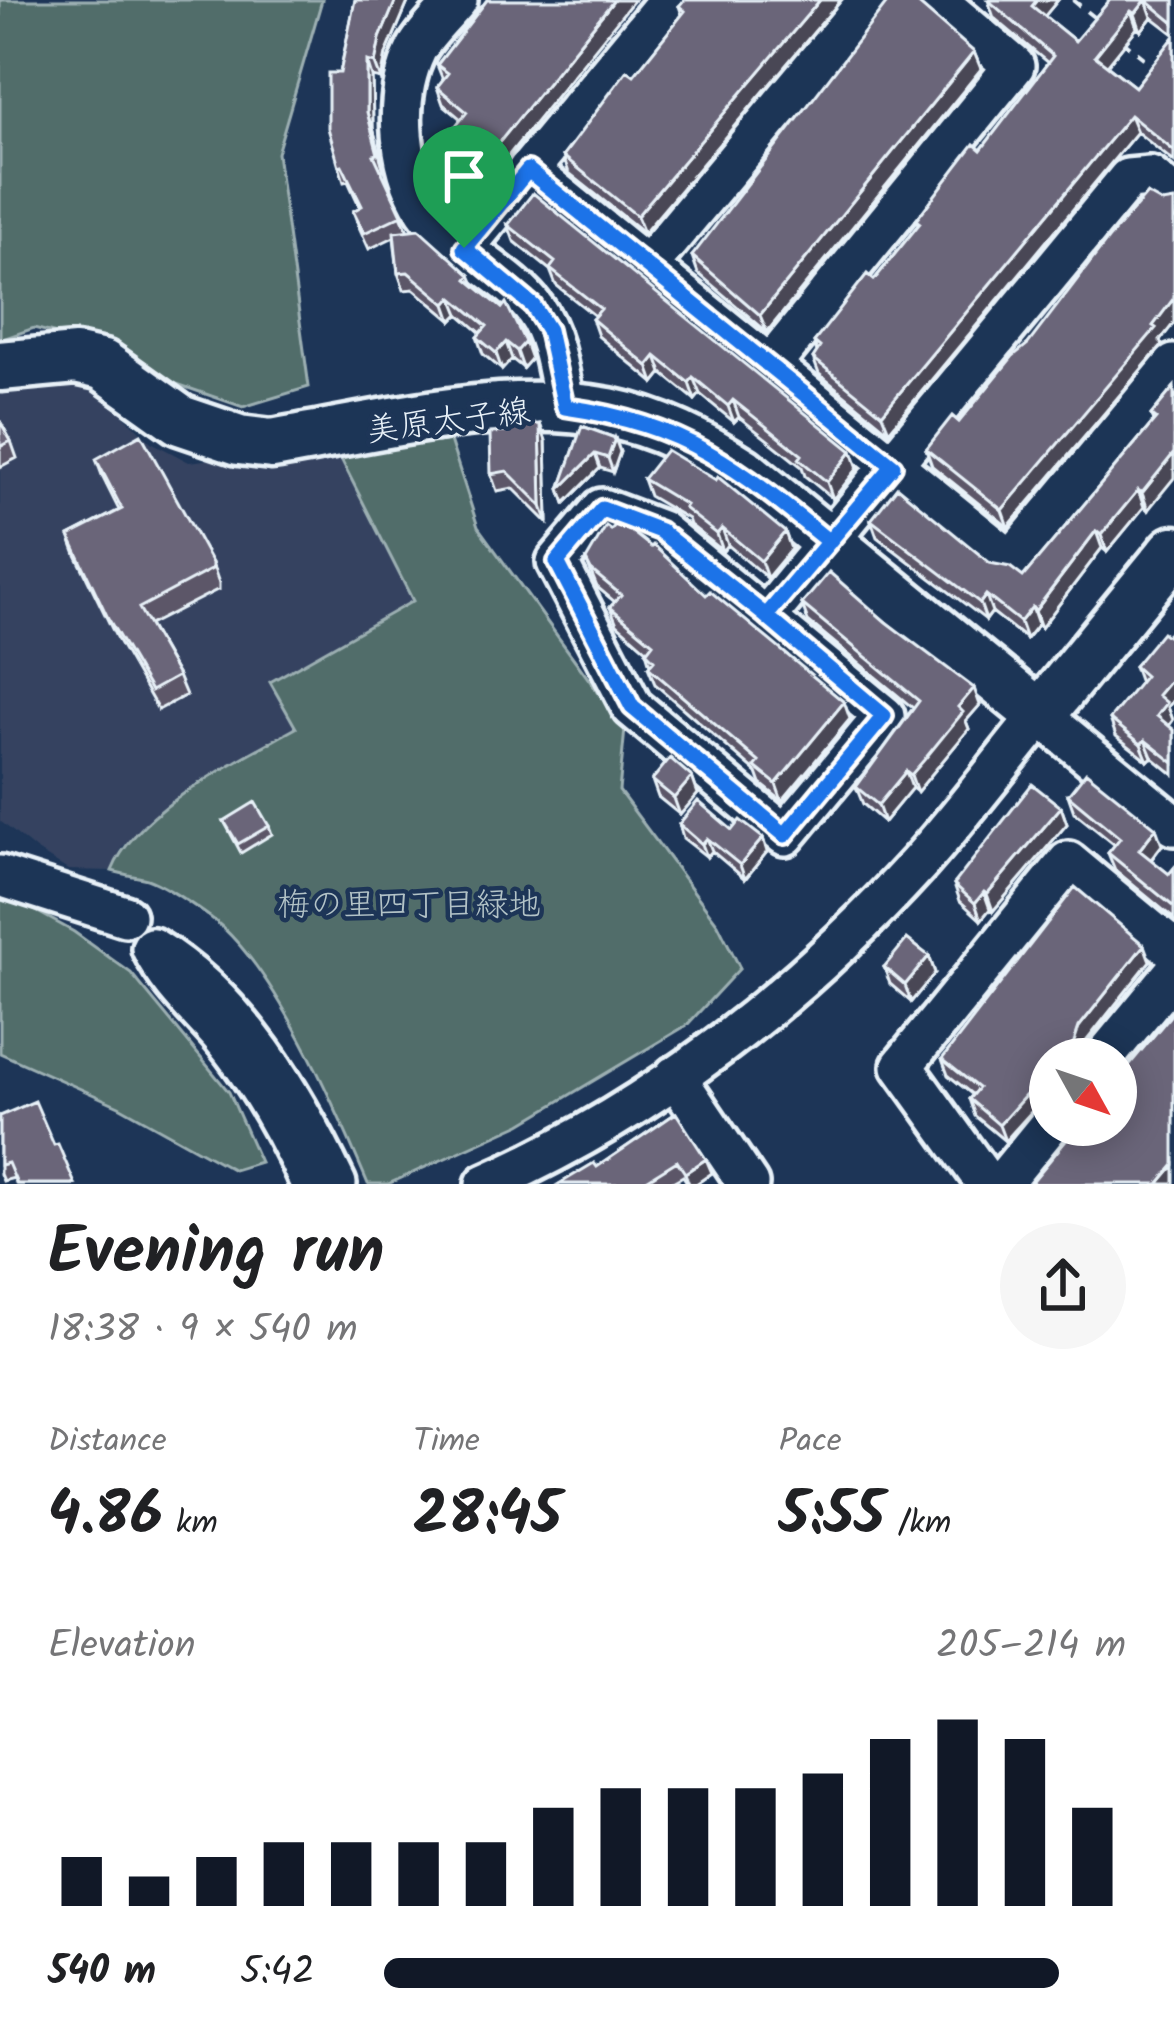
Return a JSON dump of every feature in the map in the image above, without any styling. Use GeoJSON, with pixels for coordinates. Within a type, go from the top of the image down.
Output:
{"type":"FeatureCollection","features":[{"type":"Feature","properties":{"kind":"main road","name":"美原太子線"},"geometry":{"type":"LineString","coordinates":[[0,366],[76,359],[104,365],[179,420],[239,440],[272,444],[483,411],[565,407],[647,423],[743,472],[1040,715]]}},
{"type":"Feature","properties":{"kind":"main road"},"geometry":{"type":"LineString","coordinates":[[1040,715],[1174,551]]}},
{"type":"Feature","properties":{"kind":"street"},"geometry":{"type":"LineString","coordinates":[[457,0],[416,50],[403,104],[402,151],[412,183],[432,219],[541,318],[548,330],[565,407]]}},
{"type":"Feature","properties":{"kind":"street"},"geometry":{"type":"LineString","coordinates":[[464,248],[669,0]]}},
{"type":"Feature","properties":{"kind":"street"},"geometry":{"type":"LineString","coordinates":[[647,266],[869,0]]}},
{"type":"Feature","properties":{"kind":"street"},"geometry":{"type":"LineString","coordinates":[[770,366],[1014,66],[937,0]]}},
{"type":"Feature","properties":{"kind":"street"},"geometry":{"type":"LineString","coordinates":[[528,170],[1011,561],[1174,365]]}},
{"type":"Feature","properties":{"kind":"street"},"geometry":{"type":"LineString","coordinates":[[766,616],[1128,178],[1150,177],[1174,196]]}},
{"type":"Feature","properties":{"kind":"street"},"geometry":{"type":"LineString","coordinates":[[602,509],[660,531],[766,616],[884,716],[785,835],[632,707],[557,562],[602,509]]}},
{"type":"Feature","properties":{"kind":"street"},"geometry":{"type":"LineString","coordinates":[[487,1184],[586,1135],[761,1012],[865,919],[920,862],[1040,715],[1174,825]]}},
{"type":"Feature","properties":{"kind":"street"},"geometry":{"type":"LineString","coordinates":[[987,1184],[902,1066],[1068,862],[1174,950]]}},
{"type":"Feature","properties":{"kind":"street"},"geometry":{"type":"LineString","coordinates":[[0,876],[125,916]]}},
{"type":"Feature","properties":{"kind":"street"},"geometry":{"type":"LineString","coordinates":[[311,1184],[255,1078],[168,978],[152,948],[188,970],[271,1065],[307,1123],[336,1184]]}},
{"type":"Feature","properties":{"kind":"street"},"geometry":{"type":"LineString","coordinates":[[1120,1038],[1174,973]]}},
{"type":"Feature","properties":{"kind":"street"},"geometry":{"type":"LineString","coordinates":[[675,1076],[748,1184]]}},
{"type":"Feature","properties":{"kind":"street"},"geometry":{"type":"LineString","coordinates":[[1000,1184],[1032,1146]]}},
{"type":"Feature","properties":{"kind":"path"},"geometry":{"type":"LineString","coordinates":[[1073,0],[1107,28]]}},
{"type":"Feature","properties":{"kind":"path"},"geometry":{"type":"LineString","coordinates":[[1124,41],[1157,69]]}},
{"type":"Feature","properties":{"kind":"shaded area"},"geometry":{"type":"Polygon","coordinates":[[[60,369],[103,395],[151,442],[189,462],[333,443],[413,600],[271,682],[296,727],[197,784],[122,847],[112,871],[68,870],[0,821],[0,381],[60,369]]]}},
{"type":"Feature","properties":{"kind":"green space"},"geometry":{"type":"Polygon","coordinates":[[[0,0],[322,0],[277,153],[309,387],[243,407],[171,382],[106,347],[34,328],[0,340],[0,0]]]}},
{"type":"Feature","properties":{"kind":"green space","name":"梅の里四丁目緑地"},"geometry":{"type":"Polygon","coordinates":[[[448,434],[478,527],[625,729],[619,791],[718,924],[740,968],[687,1025],[521,1124],[388,1184],[368,1184],[301,1040],[234,939],[163,886],[112,871],[124,848],[166,807],[296,728],[270,682],[413,601],[333,443],[448,434]]]}},
{"type":"Feature","properties":{"kind":"green space"},"geometry":{"type":"Polygon","coordinates":[[[0,891],[74,932],[131,973],[229,1092],[260,1162],[234,1170],[119,1106],[0,1053],[0,891]]]}},
{"type":"Feature","properties":{"kind":"building"},"geometry":{"type":"Polygon","coordinates":[[[355,0],[396,0],[375,63],[367,61],[367,112],[378,154],[374,155],[402,215],[364,233],[353,211],[362,206],[339,166],[328,128],[328,73],[340,73],[355,0]]]}},
{"type":"Feature","properties":{"kind":"building"},"geometry":{"type":"Polygon","coordinates":[[[487,0],[614,0],[464,186],[451,176],[459,166],[438,149],[467,112],[437,87],[448,73],[437,65],[487,0]]]}},
{"type":"Feature","properties":{"kind":"building"},"geometry":{"type":"Polygon","coordinates":[[[684,0],[820,0],[637,216],[563,156],[627,70],[634,75],[685,11],[679,6],[684,0]]]}},
{"type":"Feature","properties":{"kind":"building"},"geometry":{"type":"Polygon","coordinates":[[[889,0],[914,0],[974,52],[760,315],[692,256],[889,0]]]}},
{"type":"Feature","properties":{"kind":"building"},"geometry":{"type":"Polygon","coordinates":[[[988,0],[1037,0],[1032,6],[1075,41],[1110,0],[1146,0],[1135,14],[1131,11],[1095,56],[1135,87],[1174,37],[1174,151],[1130,115],[882,414],[813,358],[820,347],[814,342],[867,274],[874,280],[974,144],[981,150],[1053,56],[988,0]]]}},
{"type":"Feature","properties":{"kind":"building"},"geometry":{"type":"Polygon","coordinates":[[[1146,0],[1174,0],[1174,23],[1146,0]]]}},
{"type":"Feature","properties":{"kind":"building"},"geometry":{"type":"Polygon","coordinates":[[[533,193],[852,451],[827,482],[799,459],[802,455],[733,400],[728,406],[693,377],[689,383],[656,356],[648,366],[592,319],[601,309],[550,269],[555,262],[508,225],[533,193]]]}},
{"type":"Feature","properties":{"kind":"building"},"geometry":{"type":"Polygon","coordinates":[[[1147,194],[1163,203],[1174,201],[1174,298],[1153,326],[1156,328],[1002,510],[926,449],[952,416],[959,422],[1028,344],[1147,194]]]}},
{"type":"Feature","properties":{"kind":"building"},"geometry":{"type":"Polygon","coordinates":[[[419,229],[470,275],[467,279],[502,308],[506,303],[525,342],[517,351],[506,342],[496,353],[477,337],[487,326],[452,297],[446,304],[408,272],[398,273],[394,232],[419,229]]]}},
{"type":"Feature","properties":{"kind":"building"},"geometry":{"type":"Polygon","coordinates":[[[1174,387],[1174,453],[1101,535],[1096,531],[1035,611],[1032,607],[1020,622],[986,595],[980,603],[871,520],[897,487],[990,563],[1010,567],[1023,577],[1156,419],[1151,415],[1174,387]]]}},
{"type":"Feature","properties":{"kind":"building"},"geometry":{"type":"Polygon","coordinates":[[[0,421],[11,441],[0,447],[0,421]]]}},
{"type":"Feature","properties":{"kind":"building"},"geometry":{"type":"Polygon","coordinates":[[[540,424],[542,506],[507,471],[491,474],[490,433],[507,432],[507,425],[540,424]]]}},
{"type":"Feature","properties":{"kind":"building"},"geometry":{"type":"Polygon","coordinates":[[[582,426],[615,438],[608,458],[595,454],[560,489],[582,426]]]}},
{"type":"Feature","properties":{"kind":"building"},"geometry":{"type":"Polygon","coordinates":[[[141,434],[212,563],[212,569],[139,608],[178,676],[151,691],[108,618],[69,536],[122,509],[96,459],[141,434]]]}},
{"type":"Feature","properties":{"kind":"building"},"geometry":{"type":"Polygon","coordinates":[[[666,450],[718,477],[785,532],[761,561],[722,528],[717,534],[686,505],[643,479],[666,450]]]}},
{"type":"Feature","properties":{"kind":"building"},"geometry":{"type":"Polygon","coordinates":[[[615,525],[653,545],[706,595],[710,591],[844,702],[776,784],[755,767],[759,762],[648,667],[654,660],[646,652],[653,643],[610,607],[621,595],[586,560],[606,526],[611,530],[615,525]]]}},
{"type":"Feature","properties":{"kind":"building"},"geometry":{"type":"Polygon","coordinates":[[[829,572],[974,688],[958,707],[963,712],[924,760],[911,775],[906,771],[878,805],[856,787],[919,701],[802,604],[829,572]]]}},
{"type":"Feature","properties":{"kind":"building"},"geometry":{"type":"Polygon","coordinates":[[[1174,627],[1174,676],[1158,695],[1167,703],[1157,716],[1174,730],[1174,763],[1110,719],[1145,676],[1134,666],[1162,632],[1167,636],[1174,627]]]}},
{"type":"Feature","properties":{"kind":"building"},"geometry":{"type":"Polygon","coordinates":[[[670,758],[692,777],[674,798],[652,780],[670,758]]]}},
{"type":"Feature","properties":{"kind":"building"},"geometry":{"type":"Polygon","coordinates":[[[1086,772],[1156,828],[1139,850],[1169,874],[1174,868],[1174,907],[1108,853],[1120,838],[1068,795],[1086,772]]]}},
{"type":"Feature","properties":{"kind":"building"},"geometry":{"type":"Polygon","coordinates":[[[1032,784],[1061,807],[975,903],[954,884],[1032,784]]]}},
{"type":"Feature","properties":{"kind":"building"},"geometry":{"type":"Polygon","coordinates":[[[698,801],[732,830],[740,820],[763,838],[740,865],[707,838],[702,844],[679,824],[698,801]]]}},
{"type":"Feature","properties":{"kind":"building"},"geometry":{"type":"Polygon","coordinates":[[[255,802],[269,826],[238,844],[224,821],[255,802]]]}},
{"type":"Feature","properties":{"kind":"building"},"geometry":{"type":"Polygon","coordinates":[[[1075,887],[1144,945],[1075,1038],[1029,1038],[1029,1091],[999,1125],[969,1099],[978,1088],[942,1059],[1075,887]]]}},
{"type":"Feature","properties":{"kind":"building"},"geometry":{"type":"Polygon","coordinates":[[[907,939],[929,956],[905,985],[884,967],[907,939]]]}},
{"type":"Feature","properties":{"kind":"building"},"geometry":{"type":"Polygon","coordinates":[[[1174,1011],[1174,1165],[1158,1184],[1030,1184],[1062,1146],[1137,1146],[1137,1056],[1174,1011]]]}},
{"type":"Feature","properties":{"kind":"building"},"geometry":{"type":"Polygon","coordinates":[[[35,1101],[75,1184],[17,1184],[8,1163],[0,1165],[0,1116],[35,1101]]]}},
{"type":"Feature","properties":{"kind":"building"},"geometry":{"type":"Polygon","coordinates":[[[676,1113],[706,1159],[685,1173],[677,1161],[640,1184],[559,1184],[594,1163],[597,1167],[676,1113]]]}},
{"type":"Feature","properties":{"kind":"route"},"geometry":{"type":"LineString","coordinates":[[464,248],[528,170],[893,466],[766,616],[884,716],[785,835],[632,707],[557,562],[602,509],[660,531],[766,616],[829,542],[743,472],[690,441],[647,423],[565,407],[548,330],[533,306],[464,248]]}}]}
